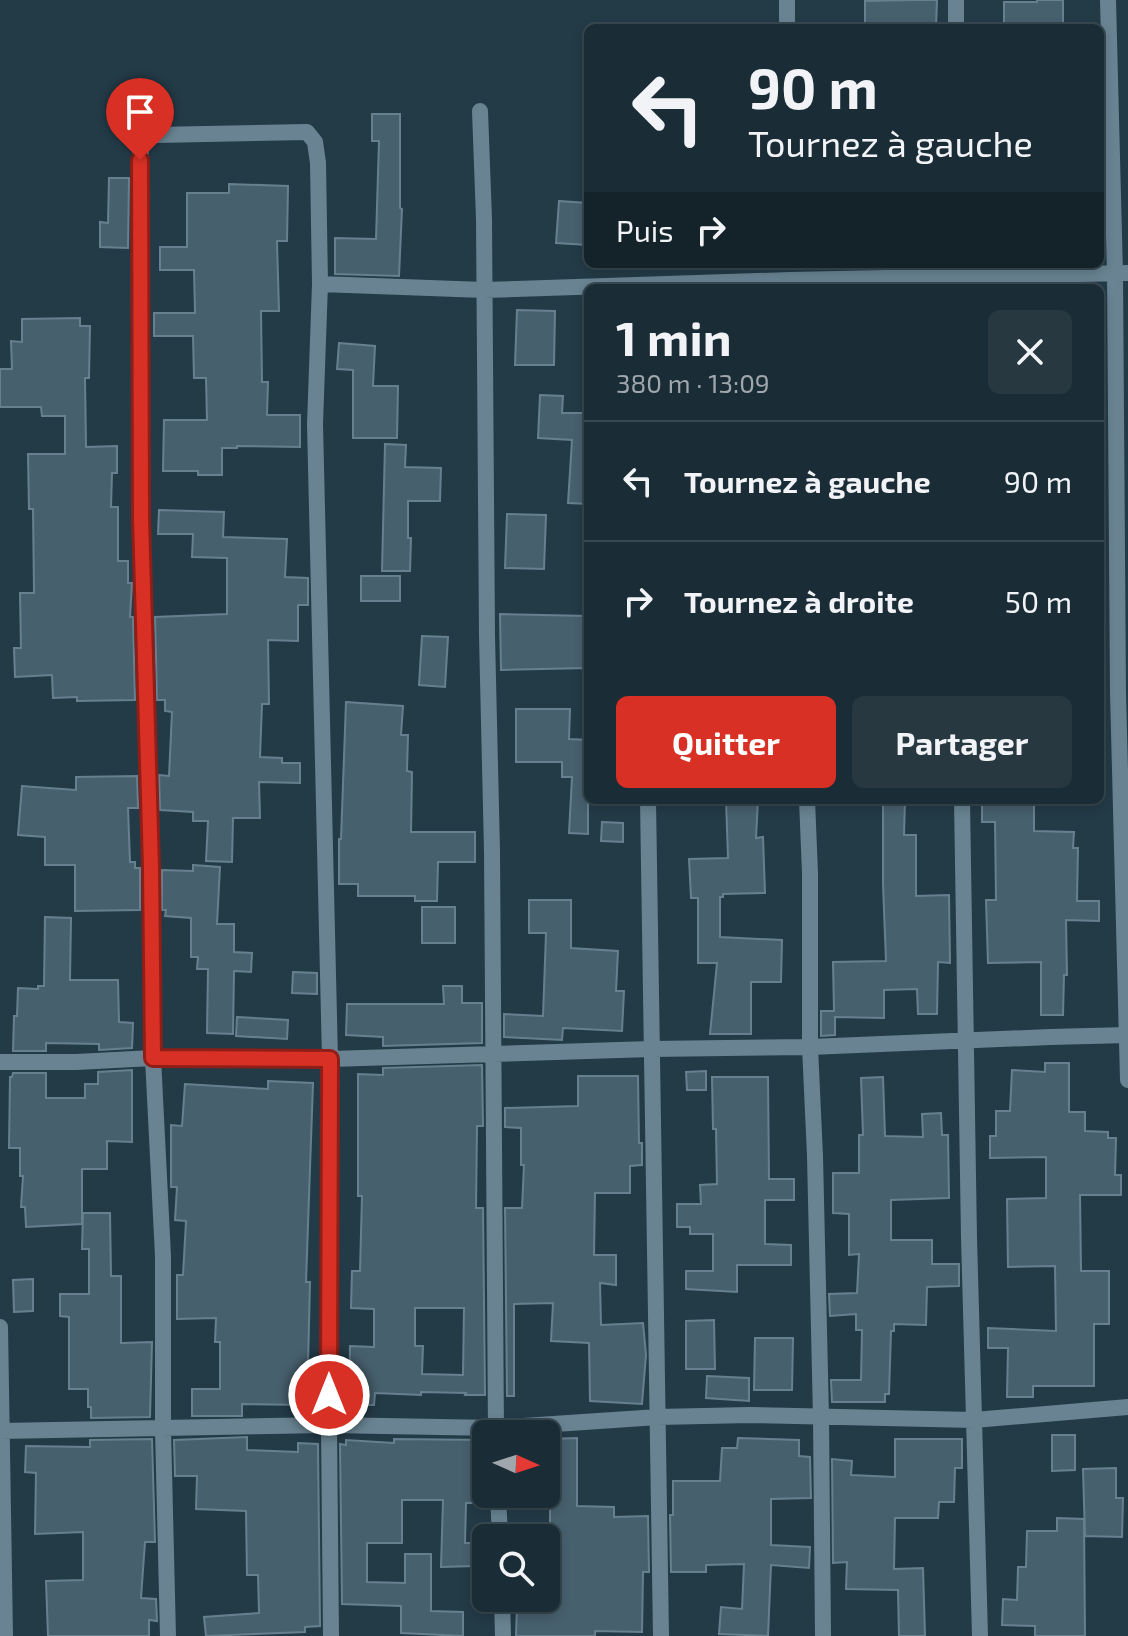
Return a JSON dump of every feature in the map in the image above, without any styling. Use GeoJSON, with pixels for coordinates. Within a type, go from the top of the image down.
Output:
{"type":"FeatureCollection","features":[{"type":"Feature","properties":{"kind":"street"},"geometry":{"type":"LineString","coordinates":[[787,0],[787,24]]}},
{"type":"Feature","properties":{"kind":"street"},"geometry":{"type":"LineString","coordinates":[[956,0],[956,24]]}},
{"type":"Feature","properties":{"kind":"street"},"geometry":{"type":"LineString","coordinates":[[1108,0],[1122,273],[1118,693],[1128,1080]]}},
{"type":"Feature","properties":{"kind":"street"},"geometry":{"type":"LineString","coordinates":[[480,111],[492,851],[496,1420]]}},
{"type":"Feature","properties":{"kind":"street"},"geometry":{"type":"LineString","coordinates":[[168,1636],[163,1256],[153,1058],[141,519],[140,160],[142,140],[155,135],[307,132],[315,142],[318,163],[320,284],[315,424],[330,1059],[331,1636]]}},
{"type":"Feature","properties":{"kind":"street"},"geometry":{"type":"LineString","coordinates":[[687,284],[790,277],[1122,273]]}},
{"type":"Feature","properties":{"kind":"street"},"geometry":{"type":"LineString","coordinates":[[320,284],[484,290],[584,288]]}},
{"type":"Feature","properties":{"kind":"street"},"geometry":{"type":"LineString","coordinates":[[648,804],[661,1636]]}},
{"type":"Feature","properties":{"kind":"street"},"geometry":{"type":"LineString","coordinates":[[807,804],[823,1636]]}},
{"type":"Feature","properties":{"kind":"street"},"geometry":{"type":"LineString","coordinates":[[962,804],[969,1238],[980,1636]]}},
{"type":"Feature","properties":{"kind":"street"},"geometry":{"type":"LineString","coordinates":[[0,1069],[0,1062],[153,1058],[330,1059],[810,1047],[1127,1035]]}},
{"type":"Feature","properties":{"kind":"street"},"geometry":{"type":"LineString","coordinates":[[0,1327],[5,1636]]}},
{"type":"Feature","properties":{"kind":"street"},"geometry":{"type":"LineString","coordinates":[[560,1425],[658,1417],[974,1420],[1128,1407]]}},
{"type":"Feature","properties":{"kind":"street"},"geometry":{"type":"LineString","coordinates":[[1,1431],[329,1425],[472,1430]]}},
{"type":"Feature","properties":{"kind":"street"},"geometry":{"type":"LineString","coordinates":[[502,1612],[503,1636]]}},
{"type":"Feature","properties":{"kind":"building"},"geometry":{"type":"Polygon","coordinates":[[[937,0],[936,24],[865,24],[865,1],[937,0]]]}},
{"type":"Feature","properties":{"kind":"building"},"geometry":{"type":"Polygon","coordinates":[[[1063,0],[1063,24],[1004,24],[1004,2],[1063,0]]]}},
{"type":"Feature","properties":{"kind":"building"},"geometry":{"type":"Polygon","coordinates":[[[372,114],[400,114],[402,209],[399,276],[335,274],[335,238],[376,239],[379,141],[372,141],[372,114]]]}},
{"type":"Feature","properties":{"kind":"building"},"geometry":{"type":"Polygon","coordinates":[[[109,178],[129,178],[128,248],[100,247],[100,222],[108,223],[109,178]]]}},
{"type":"Feature","properties":{"kind":"building"},"geometry":{"type":"Polygon","coordinates":[[[229,184],[288,186],[287,241],[277,241],[279,311],[261,311],[262,382],[268,382],[267,415],[300,415],[300,447],[222,448],[222,475],[163,471],[164,420],[207,420],[206,378],[194,378],[193,336],[154,336],[154,313],[195,313],[194,270],[160,270],[160,247],[187,247],[187,193],[229,193],[229,184]]]}},
{"type":"Feature","properties":{"kind":"building"},"geometry":{"type":"Polygon","coordinates":[[[559,201],[584,203],[584,245],[556,243],[559,201]]]}},
{"type":"Feature","properties":{"kind":"building"},"geometry":{"type":"Polygon","coordinates":[[[517,310],[555,311],[554,365],[515,365],[517,310]]]}},
{"type":"Feature","properties":{"kind":"building"},"geometry":{"type":"Polygon","coordinates":[[[80,318],[80,326],[90,326],[89,378],[85,378],[86,447],[117,446],[117,473],[112,473],[111,507],[118,507],[118,561],[128,561],[128,583],[132,583],[130,617],[133,617],[135,700],[77,701],[77,697],[53,698],[52,675],[15,677],[14,648],[21,648],[20,593],[34,593],[33,509],[29,509],[28,454],[65,454],[65,416],[42,416],[41,407],[0,407],[0,369],[12,369],[11,341],[22,342],[22,319],[80,318]]]}},
{"type":"Feature","properties":{"kind":"building"},"geometry":{"type":"Polygon","coordinates":[[[339,343],[375,346],[373,386],[398,386],[397,438],[353,438],[353,370],[337,369],[339,343]]]}},
{"type":"Feature","properties":{"kind":"building"},"geometry":{"type":"Polygon","coordinates":[[[540,395],[563,396],[562,413],[584,413],[584,504],[568,503],[572,440],[538,438],[540,395]]]}},
{"type":"Feature","properties":{"kind":"building"},"geometry":{"type":"Polygon","coordinates":[[[385,444],[406,445],[405,467],[441,468],[440,501],[408,501],[410,571],[382,571],[385,444]]]}},
{"type":"Feature","properties":{"kind":"building"},"geometry":{"type":"Polygon","coordinates":[[[159,510],[224,512],[223,537],[287,539],[285,577],[308,578],[308,605],[298,605],[298,641],[268,640],[269,704],[262,704],[260,757],[282,758],[282,763],[300,763],[300,783],[259,782],[260,818],[233,818],[232,862],[206,861],[208,821],[193,821],[193,812],[160,810],[159,775],[169,776],[172,712],[165,711],[165,700],[157,700],[155,617],[227,614],[227,558],[192,557],[193,534],[158,534],[159,510]]]}},
{"type":"Feature","properties":{"kind":"building"},"geometry":{"type":"Polygon","coordinates":[[[507,514],[546,515],[544,569],[505,568],[507,514]]]}},
{"type":"Feature","properties":{"kind":"building"},"geometry":{"type":"Polygon","coordinates":[[[361,576],[400,576],[400,601],[361,601],[361,576]]]}},
{"type":"Feature","properties":{"kind":"building"},"geometry":{"type":"Polygon","coordinates":[[[500,614],[584,616],[584,668],[501,670],[500,614]]]}},
{"type":"Feature","properties":{"kind":"building"},"geometry":{"type":"Polygon","coordinates":[[[422,636],[448,637],[445,687],[419,685],[422,636]]]}},
{"type":"Feature","properties":{"kind":"building"},"geometry":{"type":"Polygon","coordinates":[[[346,702],[403,706],[401,735],[408,735],[407,771],[412,772],[411,832],[475,832],[475,862],[438,862],[437,901],[415,901],[415,896],[358,896],[358,884],[339,884],[346,702]]]}},
{"type":"Feature","properties":{"kind":"building"},"geometry":{"type":"Polygon","coordinates":[[[516,709],[570,709],[569,739],[584,740],[584,804],[588,804],[588,834],[569,833],[572,777],[562,777],[562,762],[516,762],[516,709]]]}},
{"type":"Feature","properties":{"kind":"building"},"geometry":{"type":"Polygon","coordinates":[[[137,776],[138,808],[128,808],[130,862],[135,862],[135,868],[140,868],[140,910],[75,911],[75,865],[45,865],[45,837],[18,835],[22,786],[76,790],[76,777],[137,776]]]}},
{"type":"Feature","properties":{"kind":"building"},"geometry":{"type":"Polygon","coordinates":[[[726,804],[758,804],[756,838],[763,837],[765,893],[723,894],[720,897],[720,937],[782,940],[781,982],[751,982],[751,1034],[710,1034],[717,963],[698,963],[698,898],[691,898],[689,859],[728,858],[726,804]]]}},
{"type":"Feature","properties":{"kind":"building"},"geometry":{"type":"Polygon","coordinates":[[[883,804],[905,804],[904,835],[916,835],[916,896],[949,895],[950,963],[938,962],[937,1014],[918,1014],[917,989],[884,990],[884,1018],[835,1017],[835,1035],[821,1036],[821,1011],[834,1011],[833,962],[886,961],[883,804]]]}},
{"type":"Feature","properties":{"kind":"building"},"geometry":{"type":"Polygon","coordinates":[[[982,804],[1034,804],[1034,831],[1074,832],[1073,848],[1078,848],[1077,901],[1099,901],[1099,921],[1066,920],[1067,975],[1064,975],[1063,1015],[1041,1015],[1041,962],[988,963],[986,900],[996,900],[995,822],[982,822],[982,804]]]}},
{"type":"Feature","properties":{"kind":"building"},"geometry":{"type":"Polygon","coordinates":[[[602,822],[623,823],[623,842],[601,841],[602,822]]]}},
{"type":"Feature","properties":{"kind":"building"},"geometry":{"type":"Polygon","coordinates":[[[193,865],[220,867],[217,924],[234,924],[234,952],[252,953],[251,972],[234,971],[233,1034],[207,1033],[208,969],[197,969],[198,957],[191,957],[191,918],[165,916],[166,910],[162,910],[162,870],[193,871],[193,865]]]}},
{"type":"Feature","properties":{"kind":"building"},"geometry":{"type":"Polygon","coordinates":[[[529,900],[571,900],[571,948],[618,951],[616,991],[624,991],[622,1031],[563,1028],[562,1040],[504,1037],[504,1014],[543,1016],[546,933],[529,933],[529,900]]]}},
{"type":"Feature","properties":{"kind":"building"},"geometry":{"type":"Polygon","coordinates":[[[422,907],[455,907],[455,943],[422,943],[422,907]]]}},
{"type":"Feature","properties":{"kind":"building"},"geometry":{"type":"Polygon","coordinates":[[[45,917],[71,918],[70,980],[118,980],[119,1022],[133,1023],[132,1048],[99,1050],[99,1044],[46,1043],[46,1051],[13,1051],[18,988],[38,989],[38,986],[44,986],[45,917]]]}},
{"type":"Feature","properties":{"kind":"building"},"geometry":{"type":"Polygon","coordinates":[[[293,972],[317,973],[317,994],[292,993],[293,972]]]}},
{"type":"Feature","properties":{"kind":"building"},"geometry":{"type":"Polygon","coordinates":[[[443,986],[462,986],[462,1003],[482,1003],[482,1043],[383,1046],[383,1037],[346,1035],[347,1004],[444,1004],[443,986]]]}},
{"type":"Feature","properties":{"kind":"building"},"geometry":{"type":"Polygon","coordinates":[[[237,1017],[288,1020],[287,1039],[236,1036],[237,1017]]]}},
{"type":"Feature","properties":{"kind":"building"},"geometry":{"type":"Polygon","coordinates":[[[1045,1063],[1069,1063],[1069,1112],[1085,1112],[1085,1131],[1108,1132],[1108,1138],[1116,1138],[1115,1175],[1121,1175],[1121,1195],[1080,1195],[1081,1271],[1109,1271],[1109,1324],[1094,1324],[1094,1386],[1033,1386],[1033,1397],[1007,1397],[1008,1348],[988,1348],[988,1328],[1056,1331],[1055,1266],[1008,1267],[1007,1199],[1046,1198],[1046,1157],[990,1158],[990,1136],[996,1136],[996,1111],[1010,1111],[1012,1070],[1045,1072],[1045,1063]]]}},
{"type":"Feature","properties":{"kind":"building"},"geometry":{"type":"Polygon","coordinates":[[[482,1065],[483,1126],[477,1126],[476,1208],[483,1208],[485,1395],[375,1393],[374,1405],[349,1405],[350,1346],[374,1347],[374,1309],[351,1308],[352,1271],[360,1271],[362,1196],[358,1196],[358,1074],[383,1075],[383,1068],[482,1065]],[[415,1308],[415,1346],[423,1346],[422,1374],[463,1375],[464,1308],[415,1308]]]}},
{"type":"Feature","properties":{"kind":"building"},"geometry":{"type":"Polygon","coordinates":[[[132,1070],[132,1142],[107,1141],[107,1169],[82,1169],[82,1224],[26,1227],[25,1207],[21,1207],[23,1176],[20,1176],[20,1148],[9,1148],[10,1077],[13,1073],[46,1073],[46,1098],[85,1098],[85,1084],[98,1084],[98,1072],[132,1070]]]}},
{"type":"Feature","properties":{"kind":"building"},"geometry":{"type":"Polygon","coordinates":[[[706,1071],[706,1090],[687,1090],[686,1072],[706,1071]]]}},
{"type":"Feature","properties":{"kind":"building"},"geometry":{"type":"Polygon","coordinates":[[[578,1076],[638,1076],[642,1165],[630,1166],[630,1193],[595,1193],[594,1255],[616,1255],[616,1285],[600,1283],[601,1325],[643,1323],[646,1355],[642,1404],[590,1401],[589,1343],[551,1341],[553,1303],[514,1304],[514,1396],[507,1396],[505,1208],[522,1208],[524,1165],[521,1165],[521,1128],[505,1127],[505,1108],[578,1106],[578,1076]]]}},
{"type":"Feature","properties":{"kind":"building"},"geometry":{"type":"Polygon","coordinates":[[[712,1077],[768,1077],[769,1179],[794,1179],[794,1200],[765,1200],[765,1244],[791,1245],[791,1265],[737,1265],[737,1292],[686,1289],[686,1271],[713,1271],[713,1234],[690,1234],[690,1227],[677,1227],[677,1204],[701,1204],[700,1185],[717,1184],[712,1077]]]}},
{"type":"Feature","properties":{"kind":"building"},"geometry":{"type":"Polygon","coordinates":[[[883,1077],[885,1136],[923,1137],[922,1114],[941,1113],[942,1135],[948,1135],[949,1198],[891,1200],[891,1240],[932,1240],[932,1264],[959,1264],[959,1286],[927,1287],[926,1325],[894,1324],[894,1331],[891,1331],[889,1394],[885,1394],[885,1402],[832,1402],[831,1380],[861,1380],[862,1330],[856,1330],[856,1314],[830,1316],[829,1294],[857,1293],[859,1254],[849,1255],[849,1214],[833,1213],[833,1173],[859,1173],[859,1135],[863,1135],[861,1078],[883,1077]]]}},
{"type":"Feature","properties":{"kind":"building"},"geometry":{"type":"Polygon","coordinates":[[[268,1081],[313,1083],[306,1282],[310,1282],[307,1405],[242,1404],[242,1416],[192,1416],[192,1389],[220,1389],[220,1342],[215,1342],[216,1318],[177,1319],[177,1275],[183,1275],[186,1221],[175,1220],[177,1187],[171,1187],[171,1125],[182,1126],[185,1084],[268,1089],[268,1081]]]}},
{"type":"Feature","properties":{"kind":"building"},"geometry":{"type":"Polygon","coordinates":[[[83,1213],[110,1213],[111,1276],[121,1276],[121,1343],[152,1342],[150,1417],[91,1418],[88,1389],[69,1389],[69,1317],[60,1316],[60,1294],[89,1294],[89,1249],[82,1249],[83,1213]]]}},
{"type":"Feature","properties":{"kind":"building"},"geometry":{"type":"Polygon","coordinates":[[[33,1279],[33,1311],[14,1312],[13,1280],[33,1279]]]}},
{"type":"Feature","properties":{"kind":"building"},"geometry":{"type":"Polygon","coordinates":[[[714,1320],[715,1369],[686,1369],[686,1321],[714,1320]]]}},
{"type":"Feature","properties":{"kind":"building"},"geometry":{"type":"Polygon","coordinates":[[[755,1338],[793,1338],[792,1390],[754,1390],[755,1338]]]}},
{"type":"Feature","properties":{"kind":"building"},"geometry":{"type":"Polygon","coordinates":[[[707,1376],[749,1378],[749,1401],[706,1398],[707,1376]]]}},
{"type":"Feature","properties":{"kind":"building"},"geometry":{"type":"Polygon","coordinates":[[[1052,1435],[1075,1435],[1075,1470],[1052,1471],[1052,1435]]]}},
{"type":"Feature","properties":{"kind":"building"},"geometry":{"type":"Polygon","coordinates":[[[247,1437],[247,1450],[298,1452],[298,1443],[318,1444],[320,1626],[305,1627],[305,1632],[206,1636],[204,1617],[259,1613],[258,1575],[247,1575],[246,1511],[196,1509],[197,1476],[175,1476],[174,1440],[247,1437]]]}},
{"type":"Feature","properties":{"kind":"building"},"geometry":{"type":"Polygon","coordinates":[[[577,1438],[577,1506],[614,1507],[614,1517],[648,1516],[649,1572],[643,1572],[642,1632],[595,1631],[595,1636],[516,1636],[517,1612],[560,1612],[560,1524],[550,1524],[550,1508],[560,1508],[560,1439],[577,1438]]]}},
{"type":"Feature","properties":{"kind":"building"},"geometry":{"type":"Polygon","coordinates":[[[738,1438],[799,1440],[799,1456],[810,1457],[811,1498],[771,1499],[771,1545],[810,1547],[809,1568],[771,1565],[768,1636],[719,1634],[721,1607],[742,1609],[744,1564],[706,1565],[706,1572],[671,1572],[673,1481],[720,1481],[722,1448],[737,1448],[738,1438]]]}},
{"type":"Feature","properties":{"kind":"building"},"geometry":{"type":"Polygon","coordinates":[[[152,1439],[155,1542],[145,1542],[141,1598],[156,1599],[157,1621],[149,1620],[149,1636],[48,1636],[46,1581],[83,1580],[83,1532],[35,1534],[36,1473],[25,1472],[26,1446],[90,1447],[90,1440],[152,1439]]]}},
{"type":"Feature","properties":{"kind":"building"},"geometry":{"type":"Polygon","coordinates":[[[394,1439],[472,1440],[472,1503],[466,1503],[465,1543],[472,1543],[472,1566],[441,1567],[443,1500],[402,1500],[402,1543],[367,1543],[367,1582],[405,1583],[405,1554],[431,1554],[431,1611],[463,1612],[463,1636],[401,1633],[401,1606],[342,1604],[340,1444],[346,1445],[346,1440],[394,1443],[394,1439]]]}},
{"type":"Feature","properties":{"kind":"building"},"geometry":{"type":"Polygon","coordinates":[[[895,1439],[962,1439],[962,1468],[955,1468],[954,1502],[939,1502],[938,1518],[895,1518],[894,1569],[923,1568],[925,1636],[899,1636],[898,1590],[846,1589],[847,1562],[833,1563],[832,1459],[852,1461],[851,1475],[895,1477],[895,1439]]]}},
{"type":"Feature","properties":{"kind":"building"},"geometry":{"type":"Polygon","coordinates":[[[1116,1468],[1116,1498],[1123,1498],[1122,1537],[1085,1536],[1083,1469],[1116,1468]]]}},
{"type":"Feature","properties":{"kind":"building"},"geometry":{"type":"Polygon","coordinates":[[[1057,1518],[1084,1519],[1085,1636],[1035,1636],[1035,1626],[1002,1625],[1003,1599],[1017,1600],[1018,1567],[1026,1567],[1027,1531],[1057,1531],[1057,1518]]]}},
{"type":"Feature","properties":{"kind":"route"},"geometry":{"type":"LineString","coordinates":[[140,160],[141,519],[153,1058],[330,1059],[329,1395]]}}]}
